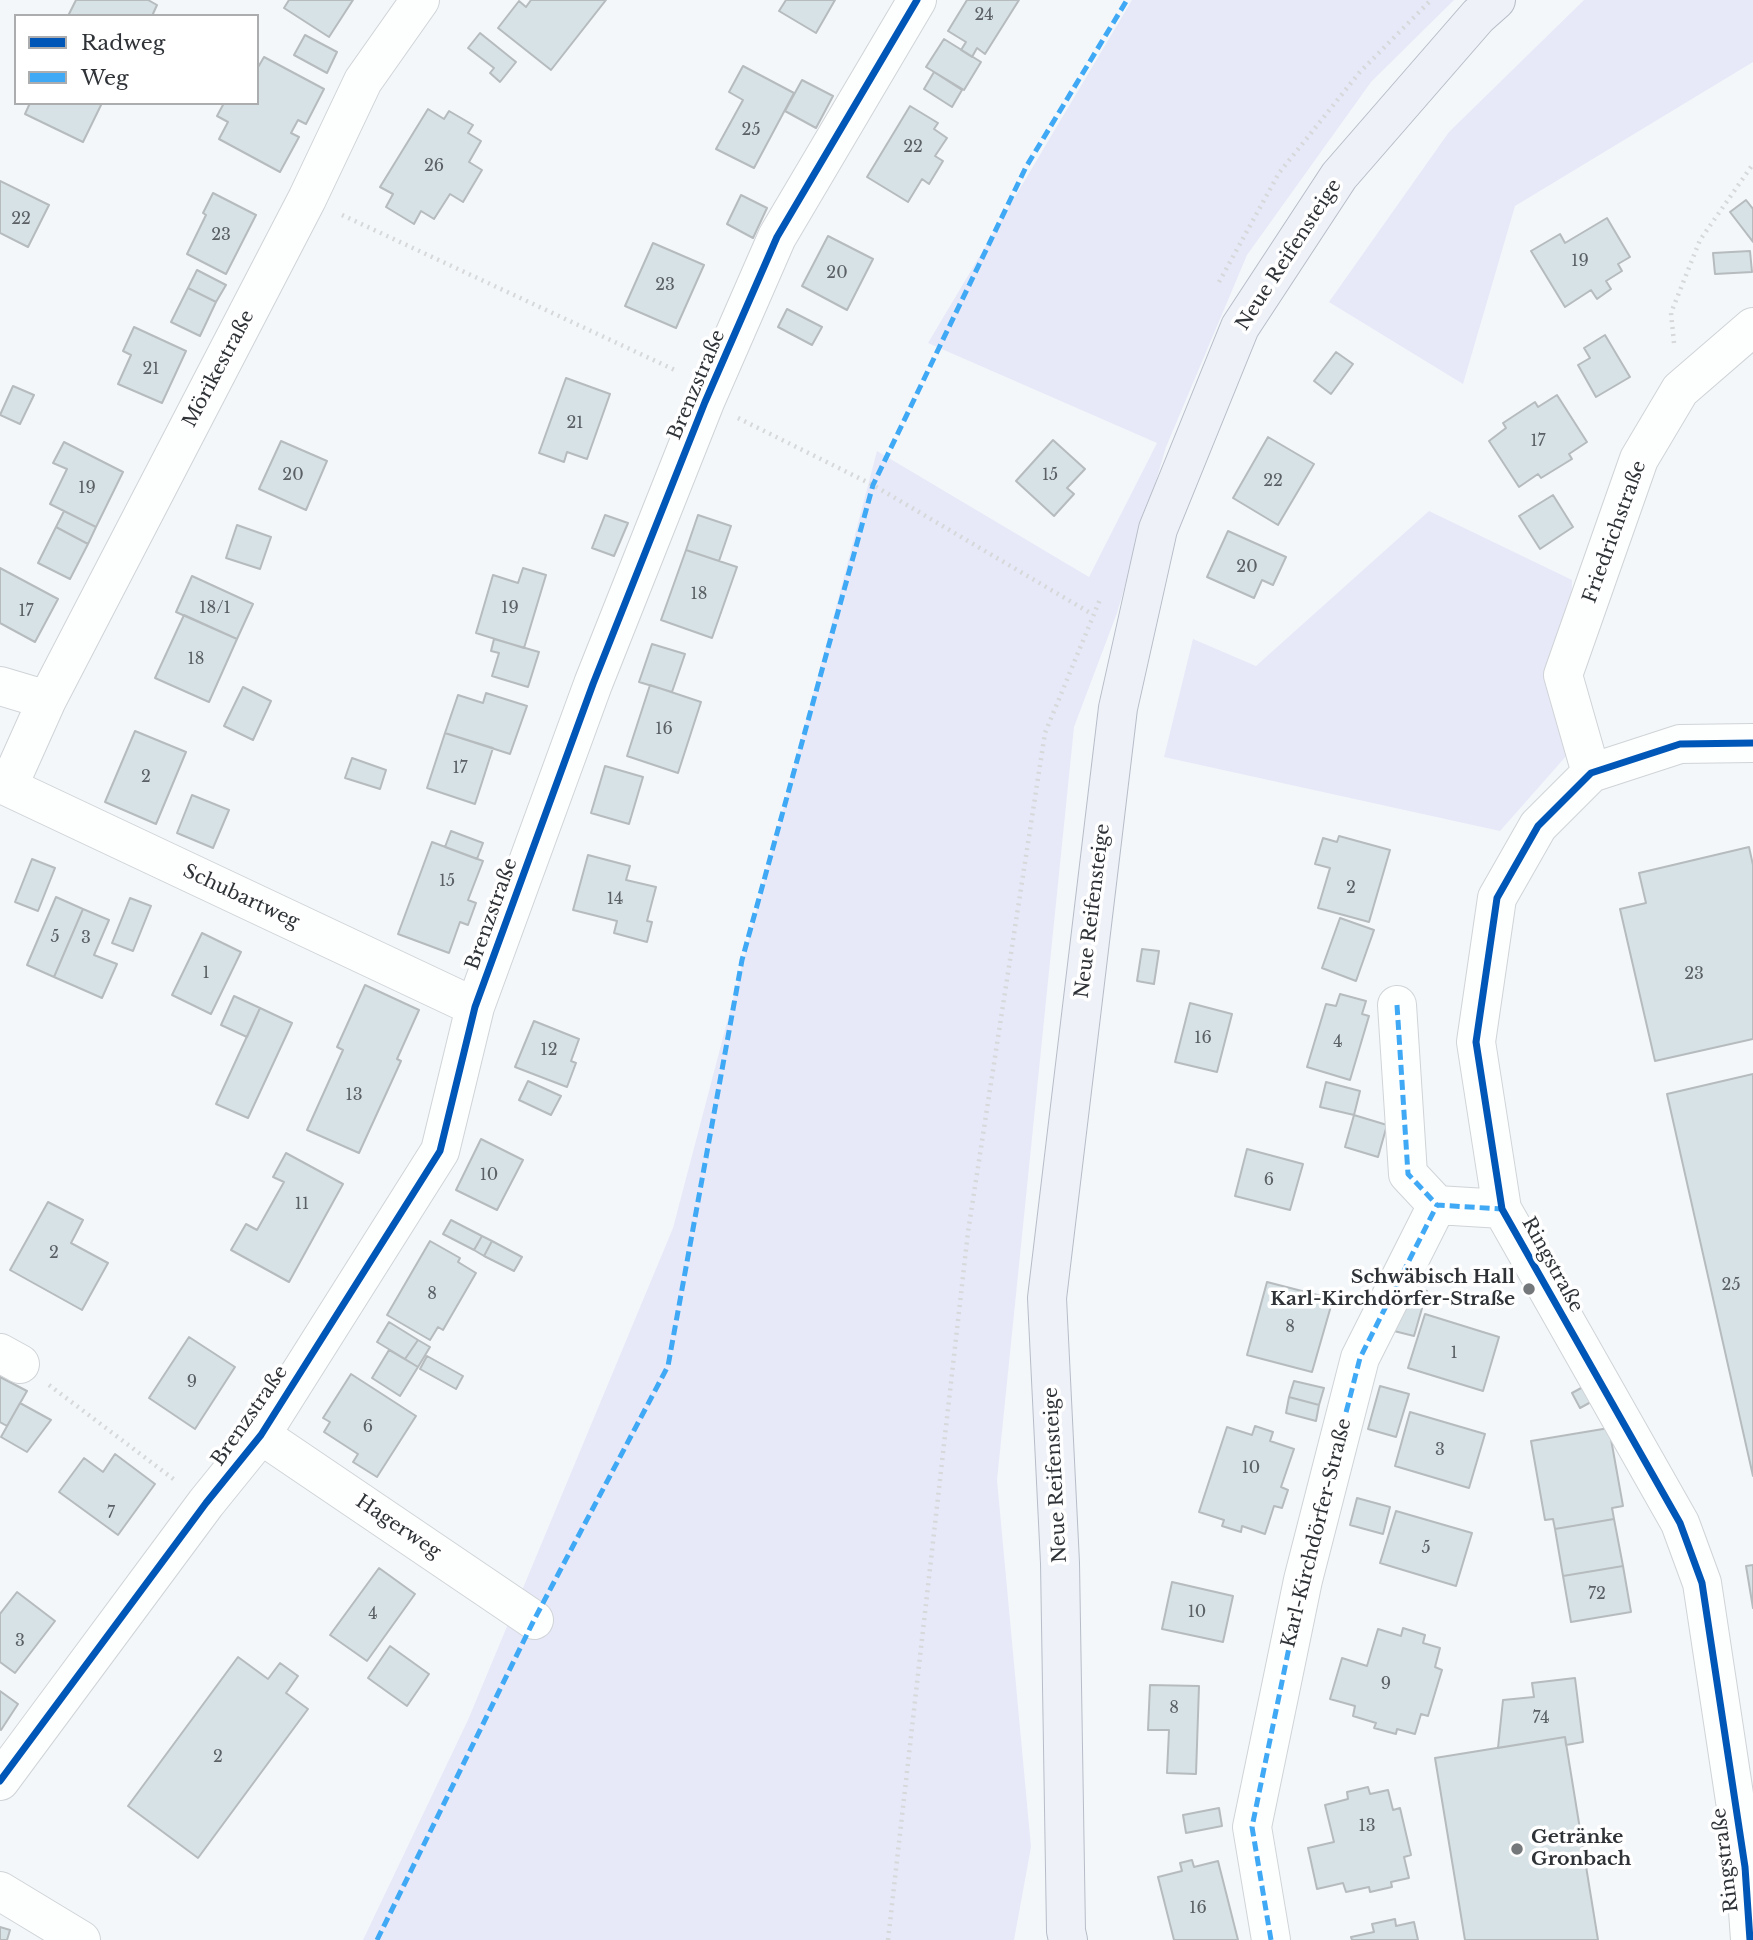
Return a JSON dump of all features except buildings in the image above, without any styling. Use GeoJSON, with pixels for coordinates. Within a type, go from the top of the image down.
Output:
{"type":"FeatureCollection","features":[{"type":"Feature","properties":{"kind":"main road","name":"Neue Reifensteige"},"geometry":{"type":"LineString","coordinates":[[1066,1937],[1060,1563],[1047,1298],[1121,695],[1158,529],[1240,327],[1339,176],[1478,16],[1496,0]]}},
{"type":"Feature","properties":{"kind":"street","name":"Mörikestraße"},"geometry":{"type":"LineString","coordinates":[[4,785],[307,199],[363,81],[420,0]]}},
{"type":"Feature","properties":{"kind":"street","name":"Brenzstraße"},"geometry":{"type":"LineString","coordinates":[[0,1781],[205,1503],[261,1435],[440,1151],[474,1007],[593,684],[694,388],[777,237],[917,0]]}},
{"type":"Feature","properties":{"kind":"street","name":"Friedrichstraße"},"geometry":{"type":"LineString","coordinates":[[1591,773],[1563,675],[1639,459],[1681,390],[1753,327]]}},
{"type":"Feature","properties":{"kind":"street"},"geometry":{"type":"LineString","coordinates":[[0,686],[47,700]]}},
{"type":"Feature","properties":{"kind":"street","name":"Ringstraße"},"geometry":{"type":"LineString","coordinates":[[1750,1940],[1749,1866],[1702,1583],[1680,1523],[1502,1209],[1476,1042],[1497,898],[1538,826],[1591,773],[1680,744],[1753,743]]}},
{"type":"Feature","properties":{"kind":"street","name":"Schubartweg"},"geometry":{"type":"LineString","coordinates":[[4,785],[474,1007]]}},
{"type":"Feature","properties":{"kind":"street"},"geometry":{"type":"LineString","coordinates":[[1397,1005],[1408,1174],[1437,1205],[1502,1209]]}},
{"type":"Feature","properties":{"kind":"street","name":"Karl-Kirchdörfer-Straße"},"geometry":{"type":"LineString","coordinates":[[1271,1940],[1252,1827],[1303,1580],[1360,1358],[1437,1205]]}},
{"type":"Feature","properties":{"kind":"street","name":"Hagerweg"},"geometry":{"type":"LineString","coordinates":[[261,1435],[534,1620]]}},
{"type":"Feature","properties":{"kind":"street"},"geometry":{"type":"LineString","coordinates":[[0,1891],[81,1940]]}},
{"type":"Feature","properties":{"kind":"path"},"geometry":{"type":"LineString","coordinates":[[1681,390],[1671,313],[1700,240],[1753,164]]}},
{"type":"Feature","properties":{"kind":"path"},"geometry":{"type":"LineString","coordinates":[[307,199],[694,388],[873,485],[1092,614],[1045,733],[1036,787],[968,1232],[888,1940]]}},
{"type":"Feature","properties":{"kind":"path"},"geometry":{"type":"LineString","coordinates":[[10,1358],[205,1503]]}},
{"type":"Feature","properties":{"kind":"shaded area"},"geometry":{"type":"Polygon","coordinates":[[[1132,0],[1454,0],[1371,82],[1247,255],[1166,447],[1117,613],[1074,727],[997,1480],[1031,1847],[1014,1940],[363,1940],[468,1720],[673,1228],[877,451],[1089,577],[1157,443],[928,343],[1132,0]]]}},
{"type":"Feature","properties":{"kind":"shaded area"},"geometry":{"type":"Polygon","coordinates":[[[1584,0],[1753,0],[1753,62],[1515,206],[1463,384],[1329,302],[1449,132],[1584,0]]]}},
{"type":"Feature","properties":{"kind":"shaded area"},"geometry":{"type":"Polygon","coordinates":[[[1429,511],[1572,580],[1568,754],[1500,831],[1164,757],[1193,639],[1256,666],[1429,511]]]}},
{"type":"Feature","properties":{"kind":"marked path"},"geometry":{"type":"LineString","coordinates":[[377,1940],[534,1620],[668,1366],[742,960],[873,485],[1026,167],[1127,0]]}},
{"type":"Feature","properties":{"kind":"marked path"},"geometry":{"type":"LineString","coordinates":[[1397,1005],[1408,1174],[1437,1205]]}},
{"type":"Feature","properties":{"kind":"marked path"},"geometry":{"type":"LineString","coordinates":[[1271,1940],[1252,1827],[1303,1580],[1360,1358],[1437,1205],[1502,1209]]}},
{"type":"Feature","properties":{"kind":"cycle path"},"geometry":{"type":"LineString","coordinates":[[0,1781],[206,1503],[261,1435],[440,1151],[475,1007],[593,684],[705,402],[777,237],[917,0]]}},
{"type":"Feature","properties":{"kind":"cycle path"},"geometry":{"type":"LineString","coordinates":[[1750,1940],[1745,1867],[1702,1583],[1680,1523],[1502,1209],[1476,1042],[1497,898],[1538,826],[1591,773],[1680,744],[1753,743]]}},
{"type":"Feature","properties":{"kind":"place","name":"Schwäbisch Hall Karl-Kirchdörfer-Straße"},"geometry":{"type":"Point","coordinates":[1529,1289]}},
{"type":"Feature","properties":{"kind":"place","name":"Getränke Gronbach"},"geometry":{"type":"Point","coordinates":[1517,1849]}}]}
